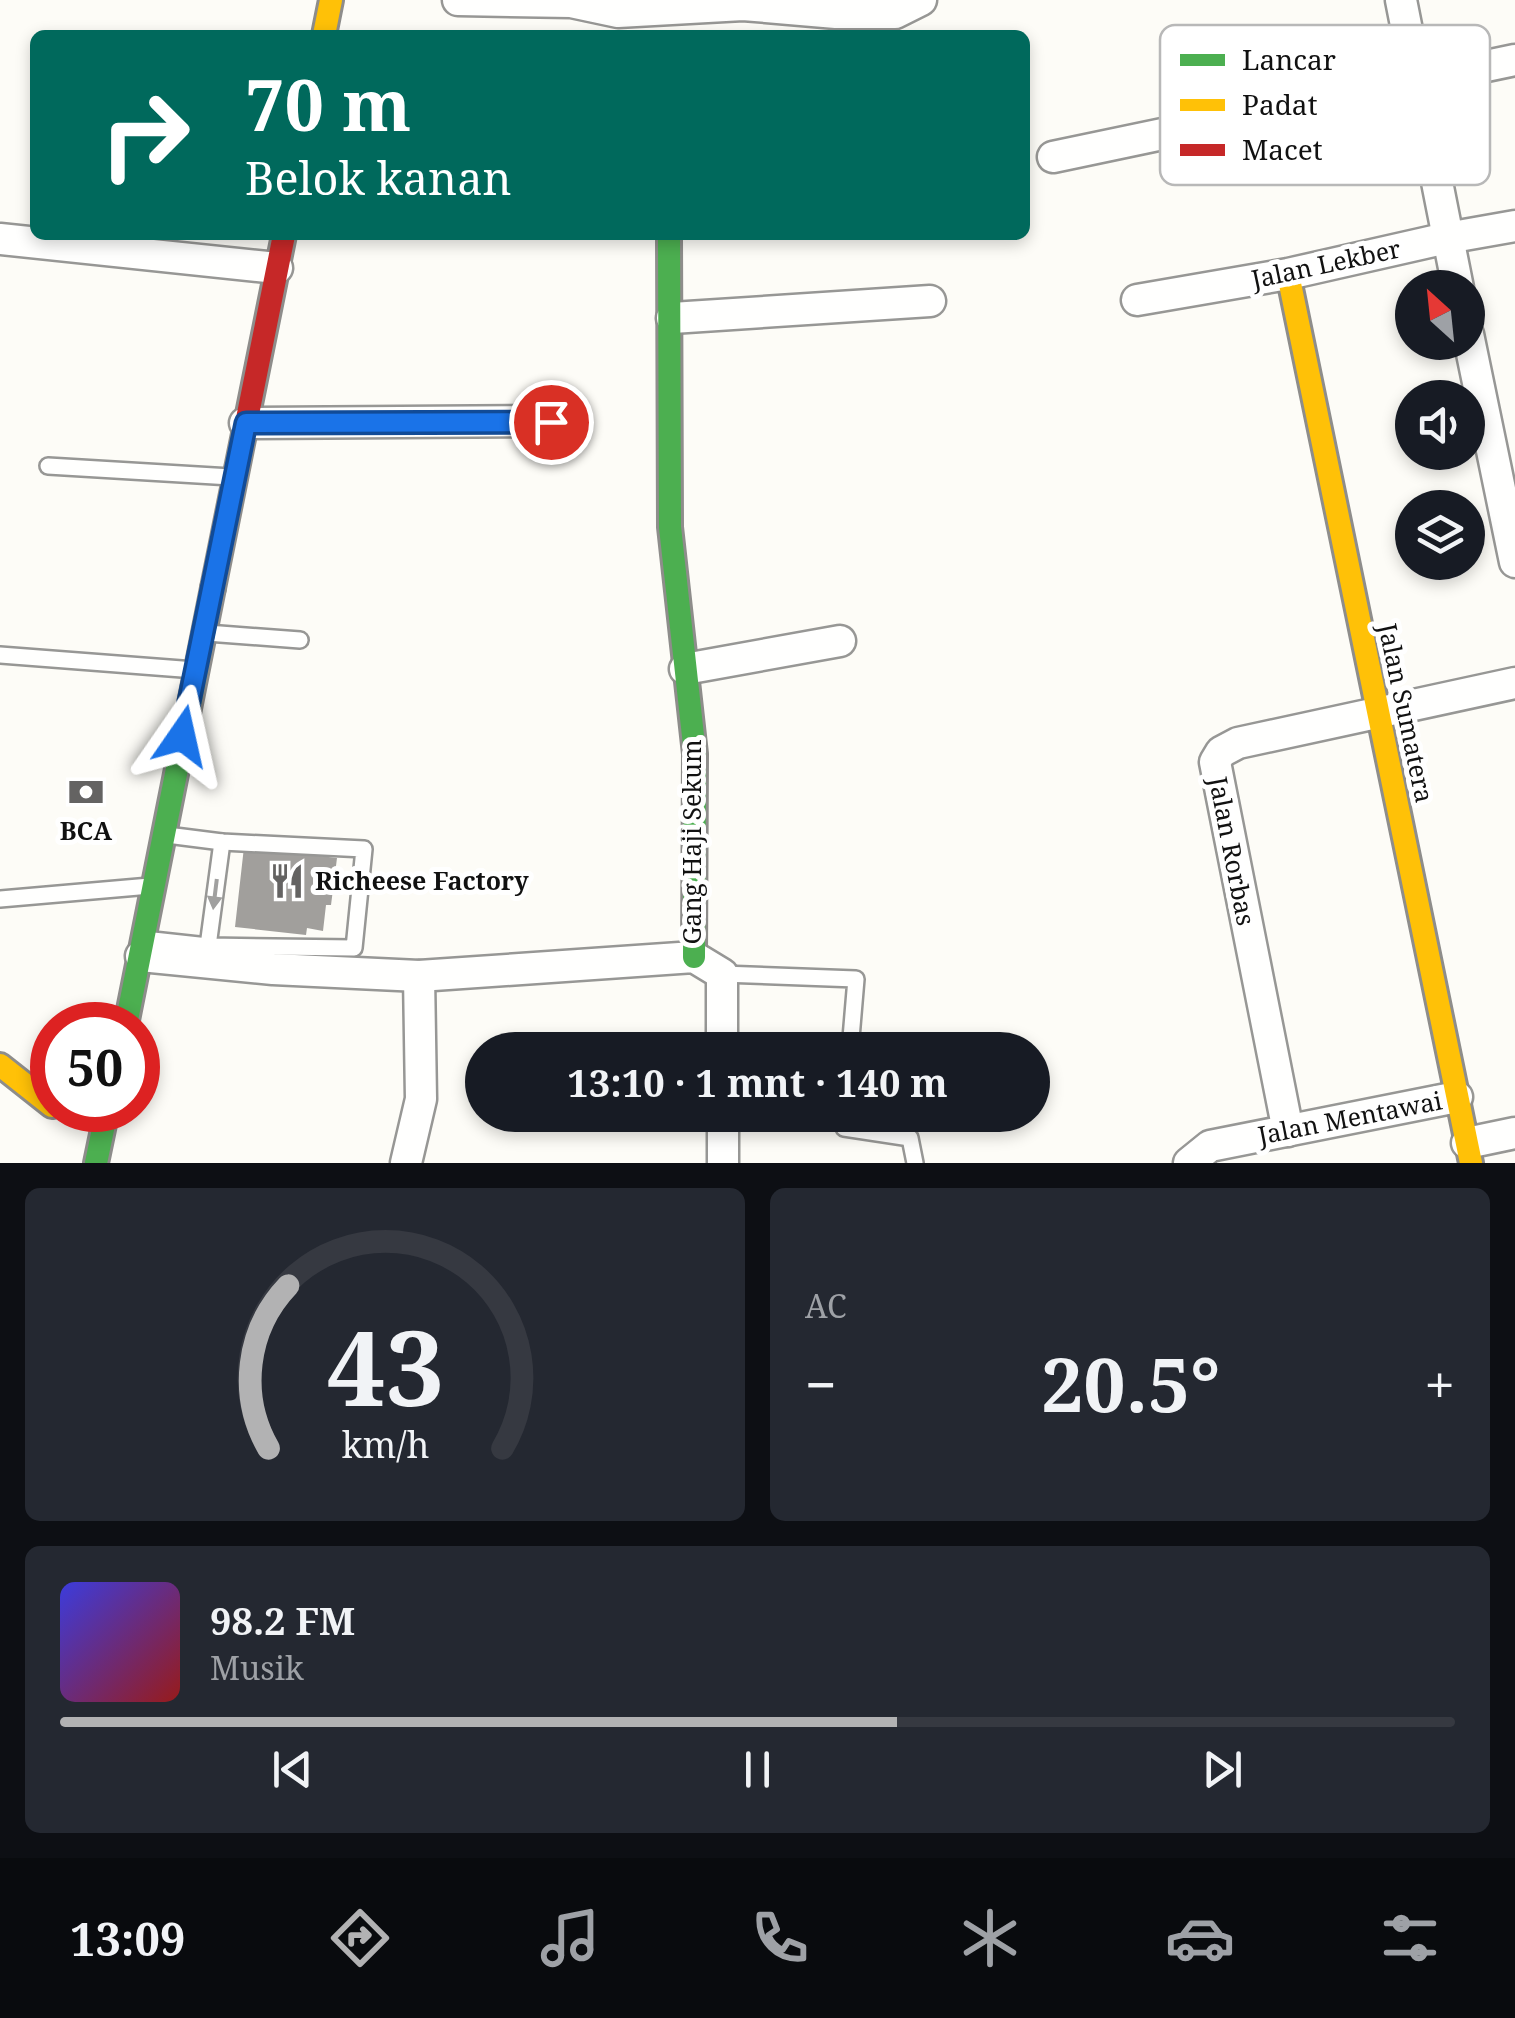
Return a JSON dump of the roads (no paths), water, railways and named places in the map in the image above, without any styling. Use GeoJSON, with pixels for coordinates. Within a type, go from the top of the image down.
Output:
{"type":"FeatureCollection","features":[{"type":"Feature","properties":{"kind":"street"},"geometry":{"type":"LineString","coordinates":[[325,30],[331,0]]}},
{"type":"Feature","properties":{"kind":"street"},"geometry":{"type":"LineString","coordinates":[[458,0],[570,2],[618,12],[744,5],[836,13],[895,13],[921,0]]}},
{"type":"Feature","properties":{"kind":"street"},"geometry":{"type":"LineString","coordinates":[[1401,0],[1406,25]]}},
{"type":"Feature","properties":{"kind":"street"},"geometry":{"type":"LineString","coordinates":[[1490,66],[1515,60]]}},
{"type":"Feature","properties":{"kind":"street"},"geometry":{"type":"LineString","coordinates":[[1053,157],[1160,135]]}},
{"type":"Feature","properties":{"kind":"street"},"geometry":{"type":"LineString","coordinates":[[1438,185],[1454,270]]}},
{"type":"Feature","properties":{"kind":"street","name":"Jalan Lekber"},"geometry":{"type":"LineString","coordinates":[[1137,300],[1288,274],[1515,226]]}},
{"type":"Feature","properties":{"kind":"street"},"geometry":{"type":"LineString","coordinates":[[0,239],[277,268]]}},
{"type":"Feature","properties":{"kind":"street"},"geometry":{"type":"LineString","coordinates":[[131,1002],[283,240]]}},
{"type":"Feature","properties":{"kind":"street","name":"Gang Haji Sekum"},"geometry":{"type":"LineString","coordinates":[[142,948],[274,970],[418,976],[694,957],[695,754],[670,527],[669,240]]}},
{"type":"Feature","properties":{"kind":"street","name":"Jalan Sumatera"},"geometry":{"type":"LineString","coordinates":[[1288,274],[1470,1153]]}},
{"type":"Feature","properties":{"kind":"street"},"geometry":{"type":"LineString","coordinates":[[672,318],[930,301]]}},
{"type":"Feature","properties":{"kind":"street"},"geometry":{"type":"LineString","coordinates":[[1473,360],[1515,562]]}},
{"type":"Feature","properties":{"kind":"street"},"geometry":{"type":"LineString","coordinates":[[246,423],[551,422]]}},
{"type":"Feature","properties":{"kind":"street"},"geometry":{"type":"LineString","coordinates":[[684,669],[840,642]]}},
{"type":"Feature","properties":{"kind":"street","name":"Jalan Rorbas"},"geometry":{"type":"LineString","coordinates":[[1288,1131],[1215,762],[1221,752],[1238,743],[1515,684]]}},
{"type":"Feature","properties":{"kind":"street"},"geometry":{"type":"LineString","coordinates":[[694,957],[722,974],[722,1032]]}},
{"type":"Feature","properties":{"kind":"street"},"geometry":{"type":"LineString","coordinates":[[406,1163],[421,1099],[418,976]]}},
{"type":"Feature","properties":{"kind":"street"},"geometry":{"type":"LineString","coordinates":[[0,1065],[30,1090]]}},
{"type":"Feature","properties":{"kind":"street","name":"Jalan Mentawai"},"geometry":{"type":"LineString","coordinates":[[1189,1163],[1210,1146],[1457,1097]]}},
{"type":"Feature","properties":{"kind":"street"},"geometry":{"type":"LineString","coordinates":[[722,1132],[723,1163]]}},
{"type":"Feature","properties":{"kind":"street"},"geometry":{"type":"LineString","coordinates":[[1470,1153],[1515,1133]]}},
{"type":"Feature","properties":{"kind":"lane"},"geometry":{"type":"LineString","coordinates":[[48,466],[235,478]]}},
{"type":"Feature","properties":{"kind":"lane"},"geometry":{"type":"LineString","coordinates":[[203,632],[300,640]]}},
{"type":"Feature","properties":{"kind":"lane"},"geometry":{"type":"LineString","coordinates":[[0,655],[195,670]]}},
{"type":"Feature","properties":{"kind":"lane"},"geometry":{"type":"LineString","coordinates":[[142,948],[354,948],[364,849],[163,835]]}},
{"type":"Feature","properties":{"kind":"lane"},"geometry":{"type":"LineString","coordinates":[[208,946],[222,842]]}},
{"type":"Feature","properties":{"kind":"lane"},"geometry":{"type":"LineString","coordinates":[[0,899],[154,886]]}},
{"type":"Feature","properties":{"kind":"lane"},"geometry":{"type":"LineString","coordinates":[[722,974],[856,979],[852,1032]]}},
{"type":"Feature","properties":{"kind":"lane"},"geometry":{"type":"LineString","coordinates":[[870,1132],[910,1138],[914,1163]]}},
{"type":"Feature","properties":{"kind":"place","name":"BCA"},"geometry":{"type":"Point","coordinates":[86,792]}},
{"type":"Feature","properties":{"kind":"place","name":"Richeese Factory"},"geometry":{"type":"Point","coordinates":[287,881]}}]}
